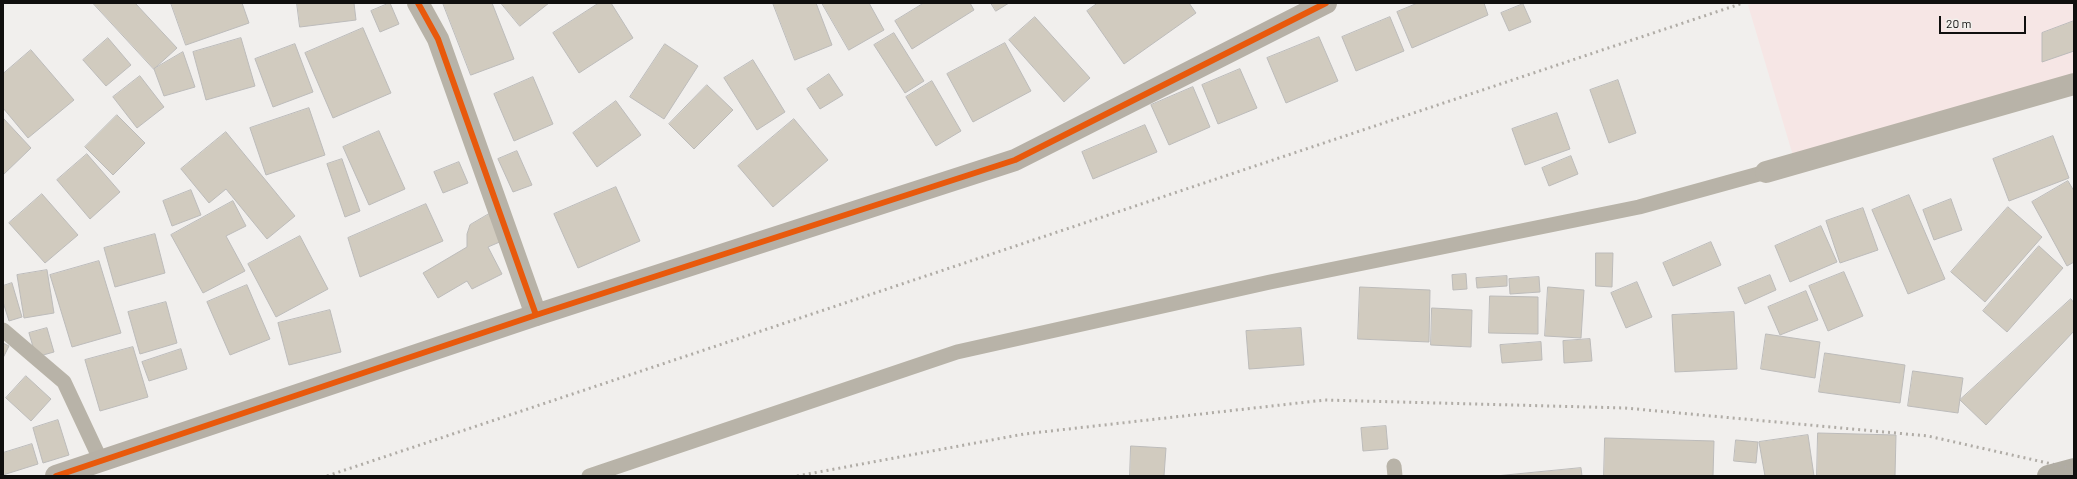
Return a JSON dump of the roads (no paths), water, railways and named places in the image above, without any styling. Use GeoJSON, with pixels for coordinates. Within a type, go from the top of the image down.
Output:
{"type":"FeatureCollection","features":[{"type":"Feature","properties":{"kind":"main road"},"geometry":{"type":"LineString","coordinates":[[2048,476],[2074,469]]}},
{"type":"Feature","properties":{"kind":"street"},"geometry":{"type":"LineString","coordinates":[[418,3],[438,39],[536,315]]}},
{"type":"Feature","properties":{"kind":"street"},"geometry":{"type":"LineString","coordinates":[[56,476],[536,315],[1015,160],[1325,3]]}},
{"type":"Feature","properties":{"kind":"street"},"geometry":{"type":"LineString","coordinates":[[1766,172],[2074,84]]}},
{"type":"Feature","properties":{"kind":"lane"},"geometry":{"type":"LineString","coordinates":[[589,476],[957,352],[1270,282],[1639,207],[1766,172]]}},
{"type":"Feature","properties":{"kind":"lane"},"geometry":{"type":"LineString","coordinates":[[3,330],[64,382],[101,461]]}},
{"type":"Feature","properties":{"kind":"railway"},"geometry":{"type":"LineString","coordinates":[[327,476],[1743,3]]}},
{"type":"Feature","properties":{"kind":"railway"},"geometry":{"type":"LineString","coordinates":[[797,476],[1024,434],[1325,400],[1625,408],[1928,436],[2074,469]]}}]}
